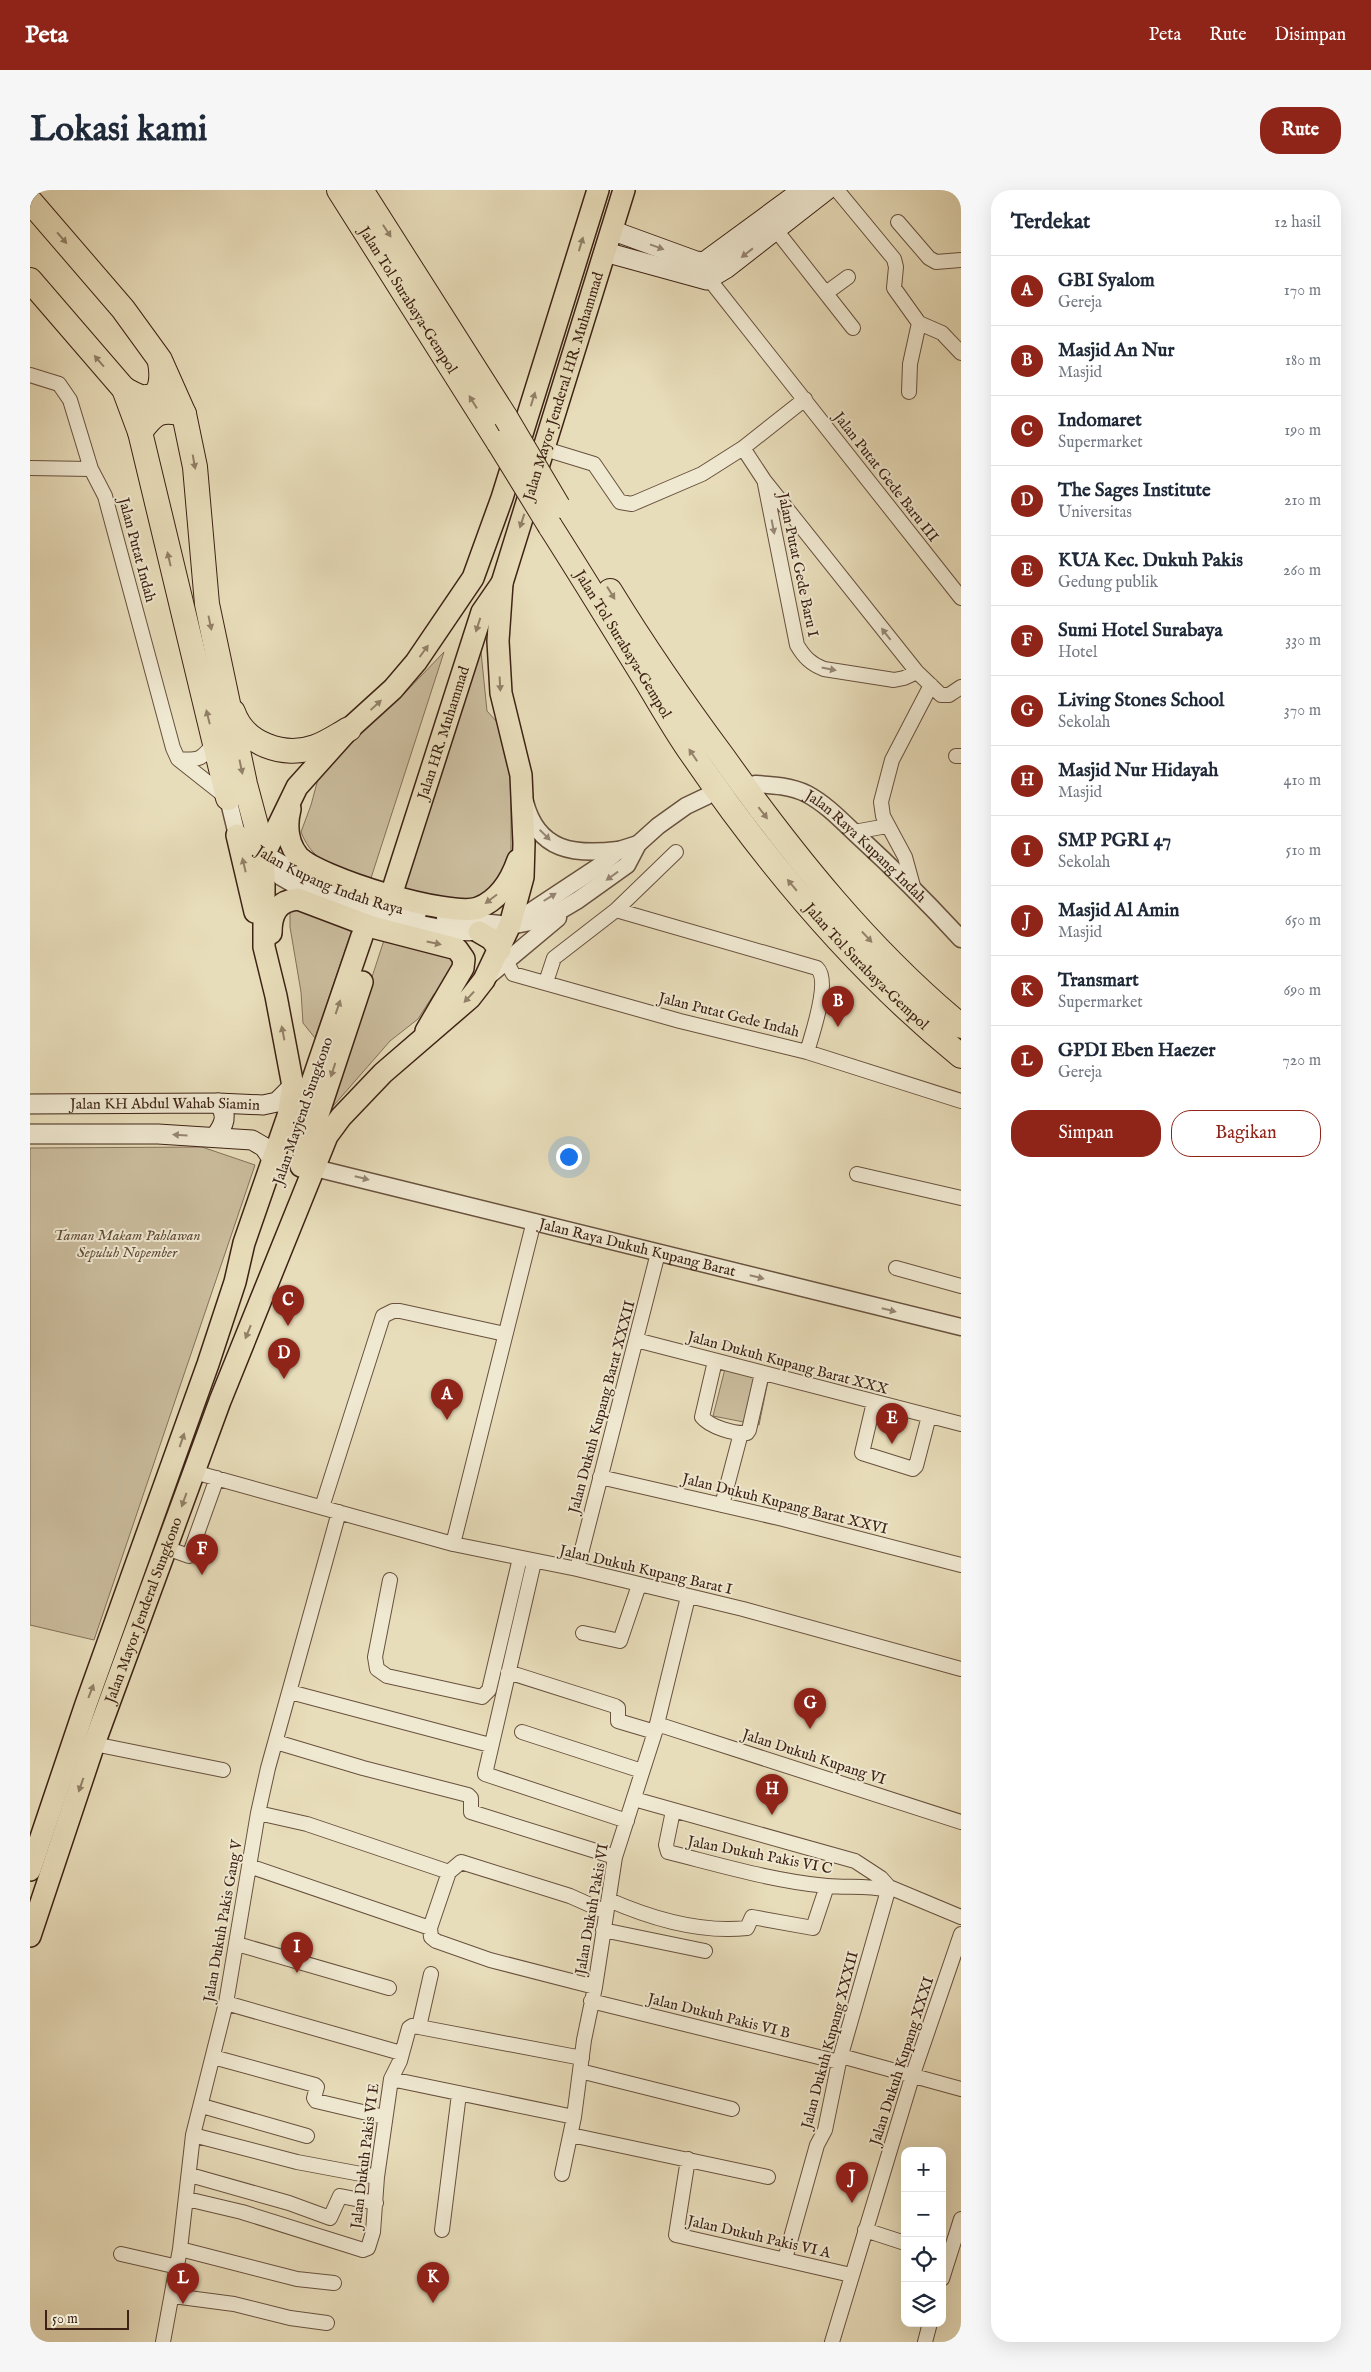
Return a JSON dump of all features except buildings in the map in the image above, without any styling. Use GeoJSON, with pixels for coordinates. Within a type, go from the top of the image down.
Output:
{"type":"FeatureCollection","features":[{"type":"Feature","properties":{"kind":"highway","name":"Jalan Tol Surabaya–Gempol"},"geometry":{"type":"LineString","coordinates":[[339,190],[499,443],[554,516],[753,799],[838,906],[925,996],[961,1026]]}},
{"type":"Feature","properties":{"kind":"highway","name":"Jalan Tol Surabaya–Gempol"},"geometry":{"type":"LineString","coordinates":[[361,190],[506,418],[554,516],[691,753],[726,802],[830,929],[875,978],[934,1034],[961,1056]]}},
{"type":"Feature","properties":{"kind":"highway"},"geometry":{"type":"LineString","coordinates":[[30,202],[123,309],[160,360],[184,414],[195,467],[206,604],[245,784],[264,855]]}},
{"type":"Feature","properties":{"kind":"highway"},"geometry":{"type":"LineString","coordinates":[[30,280],[124,390],[140,432],[228,798]]}},
{"type":"Feature","properties":{"kind":"highway"},"geometry":{"type":"LineString","coordinates":[[124,390],[145,398],[151,396],[158,390],[162,377],[160,360]]}},
{"type":"Feature","properties":{"kind":"highway"},"geometry":{"type":"LineString","coordinates":[[140,432],[152,416],[161,412],[184,414]]}},
{"type":"Feature","properties":{"kind":"highway"},"geometry":{"type":"LineString","coordinates":[[224,685],[235,718],[247,734],[257,742],[271,748],[296,752],[306,750],[349,729]]}},
{"type":"Feature","properties":{"kind":"main road","name":"Jalan Mayor Jenderal HR. Muhammad"},"geometry":{"type":"LineString","coordinates":[[473,578],[499,507],[598,190]]}},
{"type":"Feature","properties":{"kind":"main road","name":"Jalan Mayor Jenderal HR. Muhammad"},"geometry":{"type":"LineString","coordinates":[[502,583],[624,190]]}},
{"type":"Feature","properties":{"kind":"main road"},"geometry":{"type":"LineString","coordinates":[[611,230],[696,261],[704,262],[802,190]]}},
{"type":"Feature","properties":{"kind":"main road"},"geometry":{"type":"LineString","coordinates":[[605,252],[700,279],[709,279],[727,268],[827,190]]}},
{"type":"Feature","properties":{"kind":"main road"},"geometry":{"type":"LineString","coordinates":[[264,947],[264,855],[296,787],[349,729],[393,689],[416,662],[473,578]]}},
{"type":"Feature","properties":{"kind":"main road","name":"Jalan HR. Muhammad"},"geometry":{"type":"LineString","coordinates":[[473,578],[468,609],[387,884],[482,612],[502,583]]}},
{"type":"Feature","properties":{"kind":"main road"},"geometry":{"type":"LineString","coordinates":[[266,1287],[328,1136],[341,1117],[383,1072],[464,1003],[504,956],[523,877],[524,843],[521,775],[501,693],[498,641],[502,583]]}},
{"type":"Feature","properties":{"kind":"main road"},"geometry":{"type":"LineString","coordinates":[[304,777],[289,816],[288,835],[294,850],[305,862],[326,873],[383,893],[444,909],[477,908],[495,898],[510,880],[524,843]]}},
{"type":"Feature","properties":{"kind":"main road"},"geometry":{"type":"LineString","coordinates":[[235,1282],[244,1243],[288,1116],[293,1086],[272,981],[237,835]]}},
{"type":"Feature","properties":{"kind":"main road"},"geometry":{"type":"LineString","coordinates":[[272,981],[271,919],[276,908],[289,900],[298,899],[372,927],[448,946],[460,952],[464,959],[463,968],[443,999],[423,1038]]}},
{"type":"Feature","properties":{"kind":"main road"},"geometry":{"type":"LineString","coordinates":[[479,932],[491,939],[504,956]]}},
{"type":"Feature","properties":{"kind":"main road","name":"Jalan Mayjend Sungkono"},"geometry":{"type":"LineString","coordinates":[[235,1282],[256,1246],[369,939],[279,1232],[266,1287]]}},
{"type":"Feature","properties":{"kind":"main road","name":"Jalan KH Abdul Wahab Siamin"},"geometry":{"type":"LineString","coordinates":[[30,1104],[218,1103],[263,1105],[276,1102],[293,1086]]}},
{"type":"Feature","properties":{"kind":"main road"},"geometry":{"type":"LineString","coordinates":[[215,1137],[225,1119],[225,1113],[218,1103]]}},
{"type":"Feature","properties":{"kind":"main road","name":"Jalan KH Abdul Wahab Siamin"},"geometry":{"type":"LineString","coordinates":[[30,1134],[158,1134],[252,1140],[264,1147],[273,1160]]}},
{"type":"Feature","properties":{"kind":"main road","name":"Jalan Mayor Jenderal Sungkono"},"geometry":{"type":"LineString","coordinates":[[30,1936],[87,1742],[178,1450],[235,1282]]}},
{"type":"Feature","properties":{"kind":"main road","name":"Jalan Mayor Jenderal Sungkono"},"geometry":{"type":"LineString","coordinates":[[32,1860],[87,1742],[166,1548],[266,1287]]}},
{"type":"Feature","properties":{"kind":"street"},"geometry":{"type":"LineString","coordinates":[[837,190],[894,259],[896,267],[894,288],[919,324],[942,333],[961,354]]}},
{"type":"Feature","properties":{"kind":"street"},"geometry":{"type":"LineString","coordinates":[[898,222],[929,258],[936,262],[961,260]]}},
{"type":"Feature","properties":{"kind":"street"},"geometry":{"type":"LineString","coordinates":[[776,230],[853,328]]}},
{"type":"Feature","properties":{"kind":"street"},"geometry":{"type":"LineString","coordinates":[[826,294],[848,277]]}},
{"type":"Feature","properties":{"kind":"street","name":"Jalan Putat Gede Baru III"},"geometry":{"type":"LineString","coordinates":[[709,279],[961,598]]}},
{"type":"Feature","properties":{"kind":"street"},"geometry":{"type":"LineString","coordinates":[[909,392],[910,364],[919,324]]}},
{"type":"Feature","properties":{"kind":"street","name":"Jalan Putat Indah"},"geometry":{"type":"LineString","coordinates":[[30,375],[59,384],[70,400],[91,469],[105,496],[173,748],[178,759]]}},
{"type":"Feature","properties":{"kind":"street"},"geometry":{"type":"LineString","coordinates":[[545,449],[594,464],[620,502],[629,504],[702,474],[743,448],[805,399]]}},
{"type":"Feature","properties":{"kind":"street"},"geometry":{"type":"LineString","coordinates":[[743,448],[764,480],[916,672],[945,696],[961,687]]}},
{"type":"Feature","properties":{"kind":"street"},"geometry":{"type":"LineString","coordinates":[[30,468],[91,469]]}},
{"type":"Feature","properties":{"kind":"street","name":"Jalan Putat Gede Baru I"},"geometry":{"type":"LineString","coordinates":[[764,480],[797,645],[804,657],[824,668],[894,680],[904,678],[916,672]]}},
{"type":"Feature","properties":{"kind":"street"},"geometry":{"type":"LineString","coordinates":[[913,886],[905,857],[887,826],[881,802],[887,775],[898,747],[931,686]]}},
{"type":"Feature","properties":{"kind":"street"},"geometry":{"type":"LineString","coordinates":[[178,759],[191,760],[203,757],[214,743]]}},
{"type":"Feature","properties":{"kind":"street"},"geometry":{"type":"LineString","coordinates":[[178,759],[228,798],[237,835],[264,855]]}},
{"type":"Feature","properties":{"kind":"street"},"geometry":{"type":"LineString","coordinates":[[521,775],[530,814],[539,829],[551,842],[577,852],[594,853],[619,850]]}},
{"type":"Feature","properties":{"kind":"street","name":"Jalan Raya Kupang Indah"},"geometry":{"type":"LineString","coordinates":[[755,784],[777,786],[807,794],[829,809],[913,886],[961,939]]}},
{"type":"Feature","properties":{"kind":"street","name":"Jalan Kupang Indah Raya"},"geometry":{"type":"LineString","coordinates":[[264,855],[327,884],[379,904],[434,916],[510,925],[601,865],[619,850],[638,844],[686,806],[707,796]]}},
{"type":"Feature","properties":{"kind":"street"},"geometry":{"type":"LineString","coordinates":[[854,832],[887,826]]}},
{"type":"Feature","properties":{"kind":"street","name":"Jalan Kupang Indah Raya"},"geometry":{"type":"LineString","coordinates":[[264,855],[281,877],[300,888],[375,915],[452,930],[479,932],[546,919],[578,900],[627,865],[638,844]]}},
{"type":"Feature","properties":{"kind":"street"},"geometry":{"type":"LineString","coordinates":[[546,982],[554,958],[616,910],[676,852]]}},
{"type":"Feature","properties":{"kind":"street"},"geometry":{"type":"LineString","coordinates":[[263,905],[275,897],[300,888]]}},
{"type":"Feature","properties":{"kind":"street"},"geometry":{"type":"LineString","coordinates":[[504,956],[578,900]]}},
{"type":"Feature","properties":{"kind":"street"},"geometry":{"type":"LineString","coordinates":[[616,910],[817,968],[822,978],[821,997],[807,1052]]}},
{"type":"Feature","properties":{"kind":"street","name":"Jalan Putat Gede Indah"},"geometry":{"type":"LineString","coordinates":[[504,956],[513,974],[680,1021],[807,1052],[961,1100]]}},
{"type":"Feature","properties":{"kind":"street","name":"Jalan Raya Dukuh Kupang Barat"},"geometry":{"type":"LineString","coordinates":[[315,1168],[961,1327]]}},
{"type":"Feature","properties":{"kind":"street"},"geometry":{"type":"LineString","coordinates":[[857,1174],[961,1198]]}},
{"type":"Feature","properties":{"kind":"street"},"geometry":{"type":"LineString","coordinates":[[454,1544],[534,1221]]}},
{"type":"Feature","properties":{"kind":"street","name":"Jalan Dukuh Kupang Barat XXXII"},"geometry":{"type":"LineString","coordinates":[[576,1569],[658,1253]]}},
{"type":"Feature","properties":{"kind":"street"},"geometry":{"type":"LineString","coordinates":[[896,1268],[961,1286]]}},
{"type":"Feature","properties":{"kind":"street"},"geometry":{"type":"LineString","coordinates":[[322,1507],[383,1316],[400,1310],[506,1334]]}},
{"type":"Feature","properties":{"kind":"street","name":"Jalan Dukuh Kupang Barat XXX"},"geometry":{"type":"LineString","coordinates":[[636,1340],[961,1424]]}},
{"type":"Feature","properties":{"kind":"street"},"geometry":{"type":"LineString","coordinates":[[715,1361],[702,1417],[708,1423],[741,1434],[747,1433],[749,1430],[762,1373]]}},
{"type":"Feature","properties":{"kind":"street"},"geometry":{"type":"LineString","coordinates":[[874,1402],[862,1453],[913,1469],[916,1466],[929,1416]]}},
{"type":"Feature","properties":{"kind":"street"},"geometry":{"type":"LineString","coordinates":[[722,1505],[741,1434]]}},
{"type":"Feature","properties":{"kind":"street","name":"Jalan Dukuh Kupang Barat I"},"geometry":{"type":"LineString","coordinates":[[194,1472],[454,1544],[534,1562],[576,1569],[743,1609],[961,1669]]}},
{"type":"Feature","properties":{"kind":"street","name":"Jalan Dukuh Kupang Barat XXVI"},"geometry":{"type":"LineString","coordinates":[[600,1477],[764,1514],[961,1565]]}},
{"type":"Feature","properties":{"kind":"street"},"geometry":{"type":"LineString","coordinates":[[166,1548],[189,1556],[217,1478]]}},
{"type":"Feature","properties":{"kind":"street","name":"Jalan Dukuh Pakis Gang V"},"geometry":{"type":"LineString","coordinates":[[163,2342],[178,2266],[190,2175],[193,2135],[202,2106],[226,2003],[258,1813],[340,1512]]}},
{"type":"Feature","properties":{"kind":"street"},"geometry":{"type":"LineString","coordinates":[[390,1580],[375,1657],[378,1670],[387,1676],[482,1697],[489,1690],[520,1558]]}},
{"type":"Feature","properties":{"kind":"street"},"geometry":{"type":"LineString","coordinates":[[534,1562],[484,1770],[485,1775],[627,1820]]}},
{"type":"Feature","properties":{"kind":"street"},"geometry":{"type":"LineString","coordinates":[[583,1633],[620,1641],[638,1585]]}},
{"type":"Feature","properties":{"kind":"street","name":"Jalan Dukuh Pakis VI"},"geometry":{"type":"LineString","coordinates":[[562,2174],[574,2117],[615,1857],[656,1728],[688,1596]]}},
{"type":"Feature","properties":{"kind":"street","name":"Jalan Dukuh Kupang VI"},"geometry":{"type":"LineString","coordinates":[[508,1672],[615,1706],[618,1708],[618,1721],[656,1728],[961,1822]]}},
{"type":"Feature","properties":{"kind":"street"},"geometry":{"type":"LineString","coordinates":[[290,1692],[490,1745]]}},
{"type":"Feature","properties":{"kind":"street"},"geometry":{"type":"LineString","coordinates":[[522,1732],[642,1771]]}},
{"type":"Feature","properties":{"kind":"street"},"geometry":{"type":"LineString","coordinates":[[87,1742],[223,1770]]}},
{"type":"Feature","properties":{"kind":"street"},"geometry":{"type":"LineString","coordinates":[[276,1742],[471,1797],[470,1812],[615,1857]]}},
{"type":"Feature","properties":{"kind":"street","name":"Jalan Dukuh Pakis VI C"},"geometry":{"type":"LineString","coordinates":[[634,1798],[673,1811],[734,1826],[855,1862],[881,1878],[888,1889]]}},
{"type":"Feature","properties":{"kind":"street","name":"Jalan Dukuh Pakis VI C"},"geometry":{"type":"LineString","coordinates":[[673,1811],[666,1845],[668,1852],[768,1876],[827,1886],[861,1888],[869,1886],[888,1889]]}},
{"type":"Feature","properties":{"kind":"street"},"geometry":{"type":"LineString","coordinates":[[258,1813],[307,1824],[449,1872]]}},
{"type":"Feature","properties":{"kind":"street"},"geometry":{"type":"LineString","coordinates":[[431,1933],[449,1872],[461,1862],[607,1906],[630,1909],[657,1917],[716,1929],[747,1928],[752,1917],[813,1928],[827,1886]]}},
{"type":"Feature","properties":{"kind":"street"},"geometry":{"type":"LineString","coordinates":[[249,1866],[431,1933],[490,1960],[595,1987]]}},
{"type":"Feature","properties":{"kind":"street"},"geometry":{"type":"LineString","coordinates":[[888,1889],[961,1917]]}},
{"type":"Feature","properties":{"kind":"street","name":"Jalan Dukuh Kupang XXXII"},"geometry":{"type":"LineString","coordinates":[[785,2259],[817,2145],[825,2130],[840,2059],[888,1889]]}},
{"type":"Feature","properties":{"kind":"street"},"geometry":{"type":"LineString","coordinates":[[603,1930],[705,1951]]}},
{"type":"Feature","properties":{"kind":"street","name":"Jalan Dukuh Kupang XXXI"},"geometry":{"type":"LineString","coordinates":[[832,2342],[913,2074],[961,1934]]}},
{"type":"Feature","properties":{"kind":"street"},"geometry":{"type":"LineString","coordinates":[[236,1944],[389,1988]]}},
{"type":"Feature","properties":{"kind":"street","name":"Jalan Dukuh Pakis VI E"},"geometry":{"type":"LineString","coordinates":[[187,2199],[242,2212],[353,2245],[363,2250],[368,2248],[373,2232],[384,2116],[391,2079],[402,2053],[409,2028],[419,2026],[431,1974]]}},
{"type":"Feature","properties":{"kind":"street","name":"Jalan Dukuh Pakis VI B"},"geometry":{"type":"LineString","coordinates":[[591,2001],[840,2059],[913,2074],[961,2089]]}},
{"type":"Feature","properties":{"kind":"street"},"geometry":{"type":"LineString","coordinates":[[226,2003],[402,2053]]}},
{"type":"Feature","properties":{"kind":"street"},"geometry":{"type":"LineString","coordinates":[[419,2026],[581,2064],[732,2109]]}},
{"type":"Feature","properties":{"kind":"street"},"geometry":{"type":"LineString","coordinates":[[213,2057],[315,2086],[317,2087],[314,2098],[316,2102],[384,2116]]}},
{"type":"Feature","properties":{"kind":"street"},"geometry":{"type":"LineString","coordinates":[[391,2079],[574,2117]]}},
{"type":"Feature","properties":{"kind":"street"},"geometry":{"type":"LineString","coordinates":[[442,2230],[459,2094]]}},
{"type":"Feature","properties":{"kind":"street"},"geometry":{"type":"LineString","coordinates":[[202,2106],[307,2136]]}},
{"type":"Feature","properties":{"kind":"street"},"geometry":{"type":"LineString","coordinates":[[193,2135],[297,2162],[377,2177]]}},
{"type":"Feature","properties":{"kind":"street"},"geometry":{"type":"LineString","coordinates":[[570,2135],[768,2177]]}},
{"type":"Feature","properties":{"kind":"street","name":"Jalan Dukuh Pakis VI A"},"geometry":{"type":"LineString","coordinates":[[688,2159],[676,2235],[851,2275]]}},
{"type":"Feature","properties":{"kind":"street"},"geometry":{"type":"LineString","coordinates":[[190,2175],[280,2200],[330,2218],[340,2196],[376,2203]]}},
{"type":"Feature","properties":{"kind":"street"},"geometry":{"type":"LineString","coordinates":[[946,2269],[961,2219]]}},
{"type":"Feature","properties":{"kind":"street"},"geometry":{"type":"LineString","coordinates":[[865,2230],[901,2242]]}},
{"type":"Feature","properties":{"kind":"street"},"geometry":{"type":"LineString","coordinates":[[180,2248],[297,2279],[334,2283]]}},
{"type":"Feature","properties":{"kind":"street"},"geometry":{"type":"LineString","coordinates":[[121,2254],[178,2266]]}},
{"type":"Feature","properties":{"kind":"street"},"geometry":{"type":"LineString","coordinates":[[173,2296],[234,2304],[290,2318],[327,2323]]}},
{"type":"Feature","properties":{"kind":"street"},"geometry":{"type":"LineString","coordinates":[[925,2342],[929,2327]]}},
{"type":"Feature","properties":{"kind":"green space"},"geometry":{"type":"Polygon","coordinates":[[[480,642],[487,711],[497,722],[511,770],[511,870],[506,882],[469,904],[400,889],[480,642]]]}},
{"type":"Feature","properties":{"kind":"green space"},"geometry":{"type":"Polygon","coordinates":[[[444,652],[371,878],[338,868],[320,859],[306,843],[301,832],[318,779],[379,714],[399,699],[444,652]]]}},
{"type":"Feature","properties":{"kind":"green space"},"geometry":{"type":"Polygon","coordinates":[[[298,905],[354,924],[315,1038],[303,1023],[301,992],[290,927],[290,913],[298,905]]]}},
{"type":"Feature","properties":{"kind":"green space"},"geometry":{"type":"Polygon","coordinates":[[[386,934],[457,951],[461,969],[434,994],[418,1019],[390,1041],[328,1112],[386,934]]]}},
{"type":"Feature","properties":{"kind":"green space","name":"Taman Makam Pahlawan Sepuluh Nopember"},"geometry":{"type":"Polygon","coordinates":[[[202,1147],[255,1165],[94,1640],[30,1625],[30,1148],[202,1147]]]}},
{"type":"Feature","properties":{"kind":"green space"},"geometry":{"type":"Polygon","coordinates":[[[727,1361],[770,1371],[759,1425],[713,1416],[727,1361]]]}},
{"type":"Feature","properties":{"kind":"place","name":"Masjid An Nur"},"geometry":{"type":"Point","coordinates":[838,1027]}},
{"type":"Feature","properties":{"kind":"place","name":"Indomaret"},"geometry":{"type":"Point","coordinates":[288,1326]}},
{"type":"Feature","properties":{"kind":"place","name":"The Sages Institute"},"geometry":{"type":"Point","coordinates":[284,1379]}},
{"type":"Feature","properties":{"kind":"place","name":"GBI Syalom"},"geometry":{"type":"Point","coordinates":[447,1420]}},
{"type":"Feature","properties":{"kind":"place","name":"KUA Kec. Dukuh Pakis"},"geometry":{"type":"Point","coordinates":[892,1444]}},
{"type":"Feature","properties":{"kind":"place","name":"Sumi Hotel Surabaya"},"geometry":{"type":"Point","coordinates":[202,1575]}},
{"type":"Feature","properties":{"kind":"place","name":"Living Stones School"},"geometry":{"type":"Point","coordinates":[810,1729]}},
{"type":"Feature","properties":{"kind":"place","name":"Masjid Nur Hidayah"},"geometry":{"type":"Point","coordinates":[772,1815]}},
{"type":"Feature","properties":{"kind":"place","name":"SMP PGRI 47"},"geometry":{"type":"Point","coordinates":[297,1973]}},
{"type":"Feature","properties":{"kind":"place","name":"Masjid Al Amin"},"geometry":{"type":"Point","coordinates":[852,2203]}},
{"type":"Feature","properties":{"kind":"place","name":"Transmart"},"geometry":{"type":"Point","coordinates":[433,2303]}},
{"type":"Feature","properties":{"kind":"place","name":"GPDI Eben Haezer"},"geometry":{"type":"Point","coordinates":[183,2304]}}]}
